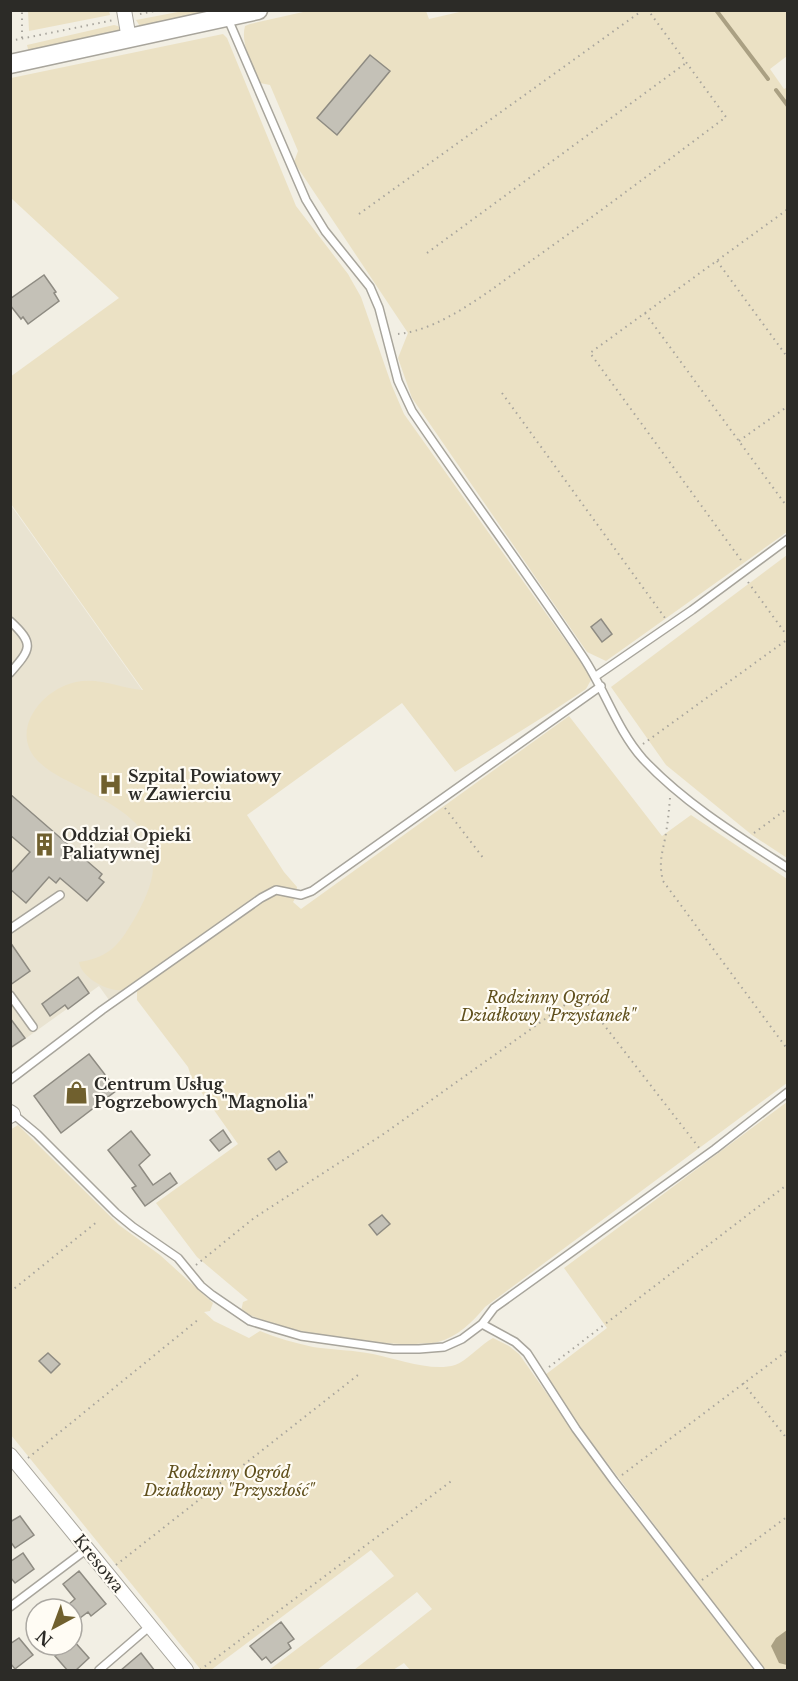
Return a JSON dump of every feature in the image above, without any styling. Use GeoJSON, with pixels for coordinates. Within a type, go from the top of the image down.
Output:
{"type":"FeatureCollection","features":[{"type":"Feature","properties":{"kind":"street"},"geometry":{"type":"LineString","coordinates":[[10,64],[258,10]]}},
{"type":"Feature","properties":{"kind":"street"},"geometry":{"type":"LineString","coordinates":[[120,15],[129,39]]}},
{"type":"Feature","properties":{"kind":"street","name":"Kresowa"},"geometry":{"type":"LineString","coordinates":[[13,1460],[186,1671]]}},
{"type":"Feature","properties":{"kind":"lane"},"geometry":{"type":"LineString","coordinates":[[227,17],[306,200],[315,217],[370,287],[380,308],[398,381],[412,411],[536,586],[596,676],[626,735],[642,757],[672,785],[745,840],[788,868]]}},
{"type":"Feature","properties":{"kind":"lane"},"geometry":{"type":"LineString","coordinates":[[596,676],[670,626],[788,539]]}},
{"type":"Feature","properties":{"kind":"lane"},"geometry":{"type":"LineString","coordinates":[[10,621],[28,641],[25,656],[11,670]]}},
{"type":"Feature","properties":{"kind":"lane"},"geometry":{"type":"LineString","coordinates":[[10,1080],[102,1010],[261,898],[276,890],[301,895],[312,891],[601,686]]}},
{"type":"Feature","properties":{"kind":"lane"},"geometry":{"type":"LineString","coordinates":[[10,929],[60,895]]}},
{"type":"Feature","properties":{"kind":"lane"},"geometry":{"type":"LineString","coordinates":[[10,995],[33,1027]]}},
{"type":"Feature","properties":{"kind":"lane"},"geometry":{"type":"LineString","coordinates":[[11,1114],[37,1134],[116,1213],[164,1247],[201,1286],[236,1313],[250,1321],[301,1336],[393,1349],[419,1349],[444,1347],[474,1332],[501,1302],[705,1156],[788,1092]]}},
{"type":"Feature","properties":{"kind":"lane"},"geometry":{"type":"LineString","coordinates":[[482,1324],[515,1342],[527,1353],[614,1481],[760,1671]]}},
{"type":"Feature","properties":{"kind":"lane"},"geometry":{"type":"LineString","coordinates":[[10,1607],[87,1549]]}},
{"type":"Feature","properties":{"kind":"lane"},"geometry":{"type":"LineString","coordinates":[[99,1671],[150,1626]]}},
{"type":"Feature","properties":{"kind":"path"},"geometry":{"type":"LineString","coordinates":[[22,10],[22,39]]}},
{"type":"Feature","properties":{"kind":"path"},"geometry":{"type":"LineString","coordinates":[[359,214],[643,10]]}},
{"type":"Feature","properties":{"kind":"path"},"geometry":{"type":"LineString","coordinates":[[386,335],[408,333],[438,322],[473,302],[597,214],[726,117],[648,10]]}},
{"type":"Feature","properties":{"kind":"path"},"geometry":{"type":"LineString","coordinates":[[10,41],[120,15]]}},
{"type":"Feature","properties":{"kind":"path"},"geometry":{"type":"LineString","coordinates":[[426,252],[686,63]]}},
{"type":"Feature","properties":{"kind":"path"},"geometry":{"type":"LineString","coordinates":[[636,749],[788,638],[745,570],[590,353],[788,209]]}},
{"type":"Feature","properties":{"kind":"path"},"geometry":{"type":"LineString","coordinates":[[717,261],[788,358]]}},
{"type":"Feature","properties":{"kind":"path"},"geometry":{"type":"LineString","coordinates":[[645,313],[788,508]]}},
{"type":"Feature","properties":{"kind":"path"},"geometry":{"type":"LineString","coordinates":[[502,393],[670,626]]}},
{"type":"Feature","properties":{"kind":"path"},"geometry":{"type":"LineString","coordinates":[[739,441],[788,406]]}},
{"type":"Feature","properties":{"kind":"path"},"geometry":{"type":"LineString","coordinates":[[672,785],[661,855],[660,868],[663,881],[788,1050]]}},
{"type":"Feature","properties":{"kind":"path"},"geometry":{"type":"LineString","coordinates":[[440,800],[484,859]]}},
{"type":"Feature","properties":{"kind":"path"},"geometry":{"type":"LineString","coordinates":[[745,840],[788,808]]}},
{"type":"Feature","properties":{"kind":"path"},"geometry":{"type":"LineString","coordinates":[[188,1271],[254,1218],[385,1132],[580,997],[705,1156]]}},
{"type":"Feature","properties":{"kind":"path"},"geometry":{"type":"LineString","coordinates":[[540,1374],[788,1184]]}},
{"type":"Feature","properties":{"kind":"path"},"geometry":{"type":"LineString","coordinates":[[10,1292],[98,1221]]}},
{"type":"Feature","properties":{"kind":"path"},"geometry":{"type":"LineString","coordinates":[[13,1460],[199,1319]]}},
{"type":"Feature","properties":{"kind":"path"},"geometry":{"type":"LineString","coordinates":[[614,1481],[788,1350]]}},
{"type":"Feature","properties":{"kind":"path"},"geometry":{"type":"LineString","coordinates":[[106,1572],[358,1375]]}},
{"type":"Feature","properties":{"kind":"path"},"geometry":{"type":"LineString","coordinates":[[743,1383],[788,1440]]}},
{"type":"Feature","properties":{"kind":"path"},"geometry":{"type":"LineString","coordinates":[[200,1671],[454,1479]]}},
{"type":"Feature","properties":{"kind":"path"},"geometry":{"type":"LineString","coordinates":[[695,1585],[788,1516]]}},
{"type":"Feature","properties":{"kind":"shaded area","name":"Szpital Powiatowy w Zawierciu"},"geometry":{"type":"Polygon","coordinates":[[[10,504],[277,880],[109,1000],[99,986],[11,1049],[10,504]]]}},
{"type":"Feature","properties":{"kind":"shaded area"},"geometry":{"type":"Polygon","coordinates":[[[787,1630],[787,1665],[779,1663],[771,1646],[776,1638],[787,1630]]]}},
{"type":"Feature","properties":{"kind":"green space"},"geometry":{"type":"Polygon","coordinates":[[[312,10],[426,11],[429,19],[468,10],[787,11],[787,56],[770,69],[784,89],[788,87],[787,532],[606,661],[587,652],[412,398],[398,358],[408,333],[294,162],[298,151],[270,85],[260,83],[248,55],[244,33],[245,26],[250,24],[312,10]]]}},
{"type":"Feature","properties":{"kind":"green space"},"geometry":{"type":"Polygon","coordinates":[[[28,11],[109,11],[110,15],[29,31],[28,11]]]}},
{"type":"Feature","properties":{"kind":"green space"},"geometry":{"type":"Polygon","coordinates":[[[183,11],[225,11],[141,28],[136,20],[183,11]]]}},
{"type":"Feature","properties":{"kind":"green space"},"geometry":{"type":"Polygon","coordinates":[[[114,25],[120,28],[118,32],[29,53],[27,45],[114,25]]]}},
{"type":"Feature","properties":{"kind":"green space","name":"Rodzinny Ogród Działkowy \"Przystanek\""},"geometry":{"type":"Polygon","coordinates":[[[223,34],[227,38],[296,206],[348,274],[361,297],[404,414],[585,668],[591,680],[586,689],[455,772],[402,703],[247,815],[284,872],[297,887],[293,902],[301,909],[569,716],[662,836],[691,815],[787,879],[787,1083],[485,1307],[452,1337],[436,1343],[396,1344],[350,1340],[280,1326],[241,1311],[243,1302],[248,1300],[197,1257],[156,1203],[238,1144],[192,1079],[188,1067],[137,1000],[137,988],[119,990],[105,987],[88,977],[79,962],[100,956],[114,947],[136,916],[153,873],[153,855],[148,840],[125,814],[40,763],[31,751],[27,739],[32,714],[51,693],[63,686],[76,682],[93,681],[143,690],[11,504],[10,377],[119,298],[11,198],[11,78],[223,34]]]}},
{"type":"Feature","properties":{"kind":"green space"},"geometry":{"type":"Polygon","coordinates":[[[787,555],[787,858],[752,835],[666,765],[611,687],[787,555]]]}},
{"type":"Feature","properties":{"kind":"green space"},"geometry":{"type":"Polygon","coordinates":[[[787,1102],[787,1670],[765,1670],[570,1414],[545,1375],[607,1328],[564,1268],[787,1102]]]}},
{"type":"Feature","properties":{"kind":"green space","name":"Rodzinny Ogród Działkowy \"Przyszłość\""},"geometry":{"type":"Polygon","coordinates":[[[18,1125],[119,1225],[160,1255],[213,1303],[210,1311],[204,1312],[214,1321],[249,1338],[260,1331],[313,1347],[366,1353],[436,1367],[460,1363],[493,1338],[509,1346],[519,1354],[617,1493],[754,1670],[410,1670],[404,1663],[393,1670],[354,1670],[432,1609],[417,1592],[317,1670],[269,1670],[394,1576],[371,1550],[211,1670],[201,1670],[11,1435],[10,1130],[18,1125]]]}},
{"type":"Feature","properties":{"kind":"building"},"geometry":{"type":"Polygon","coordinates":[[[370,55],[390,71],[337,135],[317,118],[370,55]]]}},
{"type":"Feature","properties":{"kind":"building"},"geometry":{"type":"Polygon","coordinates":[[[44,275],[56,292],[54,293],[59,301],[28,324],[10,305],[10,299],[44,275]]]}},
{"type":"Feature","properties":{"kind":"building"},"geometry":{"type":"Polygon","coordinates":[[[601,619],[612,634],[602,642],[591,627],[601,619]]]}},
{"type":"Feature","properties":{"kind":"building","name":"Oddział Opieki Paliatywnej"},"geometry":{"type":"Polygon","coordinates":[[[10,794],[102,874],[99,878],[104,882],[87,901],[60,878],[56,883],[49,877],[26,903],[10,889],[10,874],[30,852],[10,835],[10,794]]]}},
{"type":"Feature","properties":{"kind":"building"},"geometry":{"type":"Polygon","coordinates":[[[10,942],[30,971],[10,985],[10,942]]]}},
{"type":"Feature","properties":{"kind":"building"},"geometry":{"type":"Polygon","coordinates":[[[78,977],[89,993],[68,1009],[65,1005],[50,1016],[42,1004],[78,977]]]}},
{"type":"Feature","properties":{"kind":"building"},"geometry":{"type":"Polygon","coordinates":[[[10,1018],[25,1038],[10,1048],[10,1018]]]}},
{"type":"Feature","properties":{"kind":"building","name":"Centrum Usług Pogrzebowych \"Magnolia\""},"geometry":{"type":"Polygon","coordinates":[[[89,1054],[117,1090],[61,1133],[34,1096],[89,1054]]]}},
{"type":"Feature","properties":{"kind":"building"},"geometry":{"type":"Polygon","coordinates":[[[223,1130],[231,1142],[219,1151],[210,1140],[223,1130]]]}},
{"type":"Feature","properties":{"kind":"building"},"geometry":{"type":"Polygon","coordinates":[[[131,1131],[150,1155],[139,1165],[153,1185],[170,1173],[177,1183],[145,1206],[132,1188],[136,1186],[108,1150],[131,1131]]]}},
{"type":"Feature","properties":{"kind":"building"},"geometry":{"type":"Polygon","coordinates":[[[279,1151],[287,1162],[276,1170],[268,1159],[279,1151]]]}},
{"type":"Feature","properties":{"kind":"building"},"geometry":{"type":"Polygon","coordinates":[[[382,1215],[390,1224],[377,1235],[369,1225],[382,1215]]]}},
{"type":"Feature","properties":{"kind":"building"},"geometry":{"type":"Polygon","coordinates":[[[48,1353],[60,1364],[51,1373],[39,1361],[48,1353]]]}},
{"type":"Feature","properties":{"kind":"building"},"geometry":{"type":"Polygon","coordinates":[[[20,1516],[34,1535],[15,1548],[10,1541],[10,1522],[20,1516]]]}},
{"type":"Feature","properties":{"kind":"building"},"geometry":{"type":"Polygon","coordinates":[[[23,1553],[34,1569],[15,1583],[10,1577],[10,1562],[23,1553]]]}},
{"type":"Feature","properties":{"kind":"building"},"geometry":{"type":"Polygon","coordinates":[[[79,1571],[106,1604],[91,1616],[88,1612],[84,1615],[84,1597],[73,1597],[63,1584],[79,1571]]]}},
{"type":"Feature","properties":{"kind":"building"},"geometry":{"type":"Polygon","coordinates":[[[281,1622],[294,1639],[288,1643],[291,1648],[271,1663],[266,1657],[262,1660],[250,1646],[281,1622]]]}},
{"type":"Feature","properties":{"kind":"building"},"geometry":{"type":"Polygon","coordinates":[[[19,1638],[24,1644],[24,1657],[30,1657],[15,1669],[10,1663],[10,1644],[19,1638]]]}},
{"type":"Feature","properties":{"kind":"building"},"geometry":{"type":"Polygon","coordinates":[[[84,1652],[89,1658],[75,1671],[68,1671],[56,1657],[84,1657],[84,1652]]]}},
{"type":"Feature","properties":{"kind":"building"},"geometry":{"type":"Polygon","coordinates":[[[141,1653],[155,1671],[120,1671],[141,1653]]]}},
{"type":"Feature","properties":{"kind":"waterway"},"geometry":{"type":"LineString","coordinates":[[716,10],[768,79]]}},
{"type":"Feature","properties":{"kind":"waterway"},"geometry":{"type":"LineString","coordinates":[[776,90],[788,106]]}},
{"type":"Feature","properties":{"kind":"place","name":"Szpital Powiatowy w Zawierciu"},"geometry":{"type":"Point","coordinates":[110,785]}},
{"type":"Feature","properties":{"kind":"place","name":"Oddział Opieki Paliatywnej"},"geometry":{"type":"Point","coordinates":[44,844]}},
{"type":"Feature","properties":{"kind":"place","name":"Centrum Usług Pogrzebowych \"Magnolia\""},"geometry":{"type":"Point","coordinates":[76,1093]}}]}
